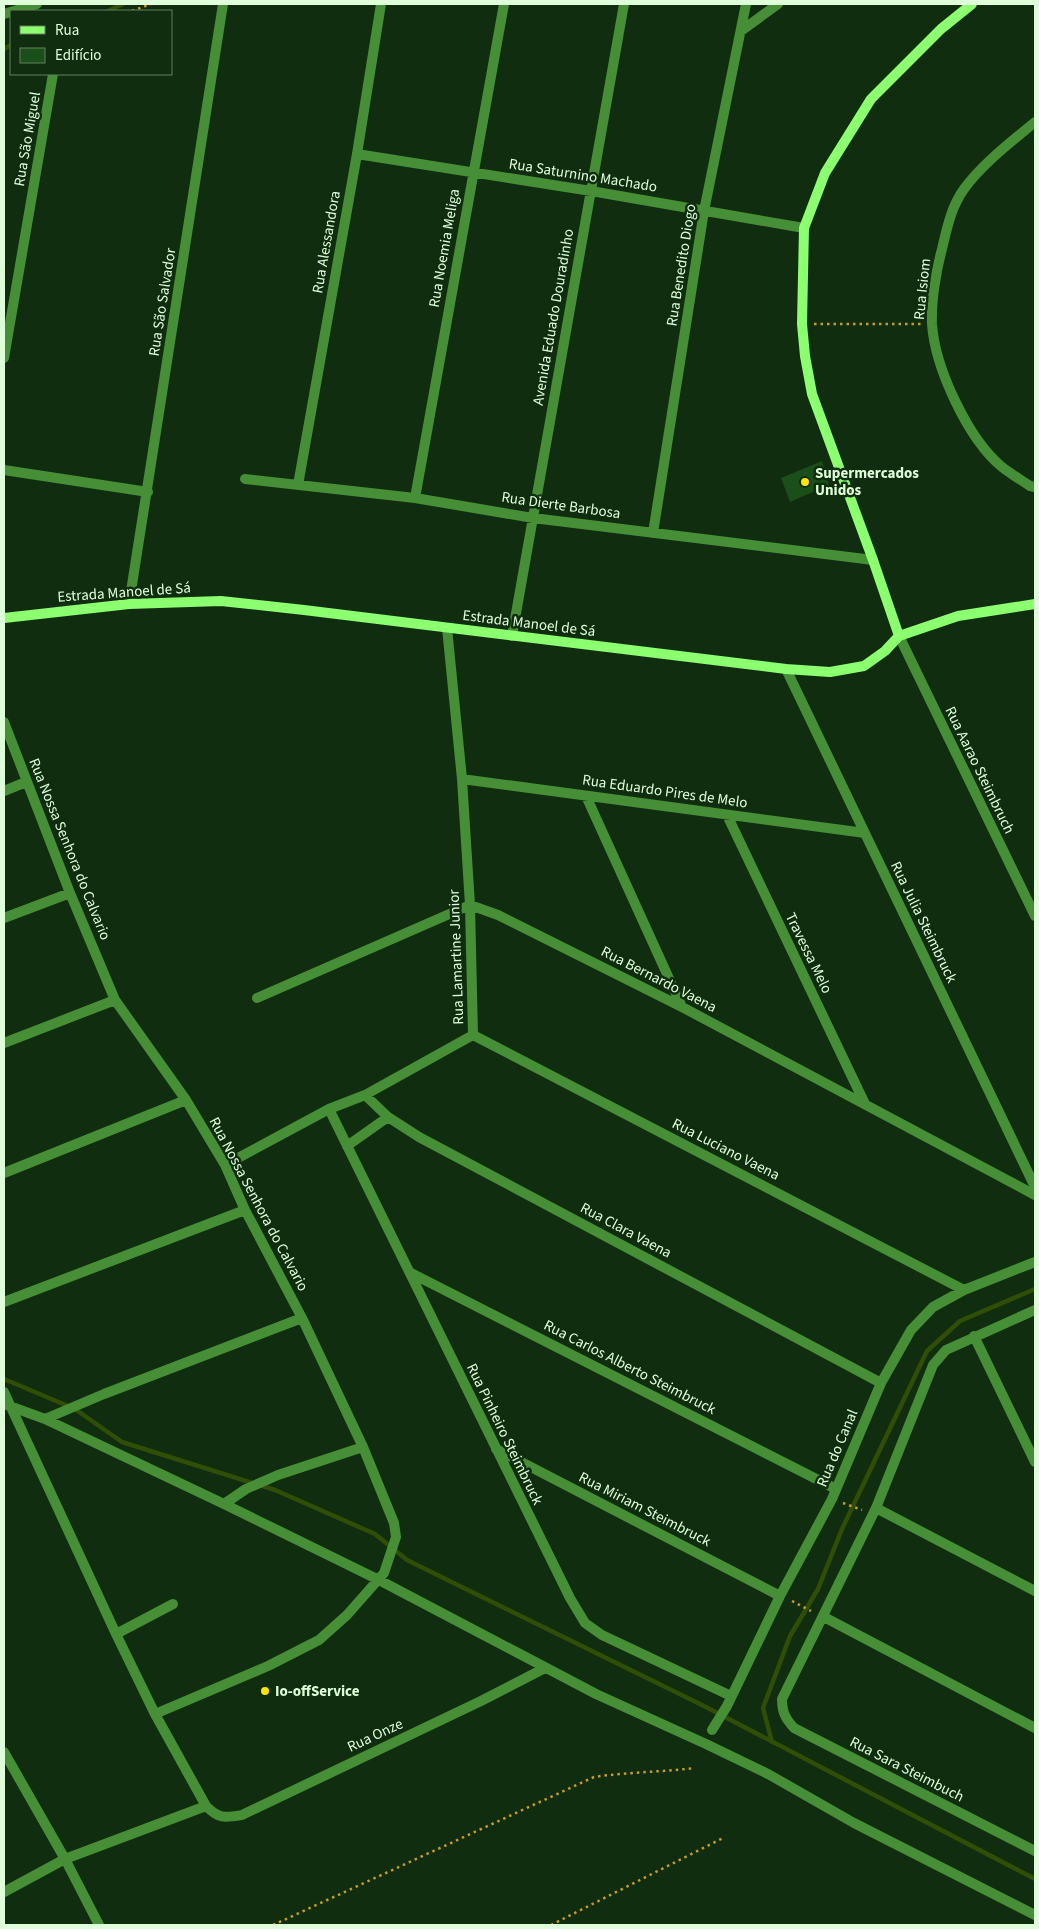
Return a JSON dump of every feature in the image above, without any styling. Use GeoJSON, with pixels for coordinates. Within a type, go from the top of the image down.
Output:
{"type":"FeatureCollection","features":[{"type":"Feature","properties":{"kind":"main road"},"geometry":{"type":"LineString","coordinates":[[898,636],[873,560],[812,394],[805,356],[802,324],[804,228],[825,173],[871,99],[941,29],[972,4]]}},
{"type":"Feature","properties":{"kind":"main road","name":"Estrada Manoel de Sá"},"geometry":{"type":"LineString","coordinates":[[4,618],[129,604],[221,601],[786,669],[830,672],[864,666],[885,651],[898,636],[958,616],[1035,604]]}},
{"type":"Feature","properties":{"kind":"street"},"geometry":{"type":"LineString","coordinates":[[17,10],[37,4]]}},
{"type":"Feature","properties":{"kind":"street","name":"Rua São Salvador"},"geometry":{"type":"LineString","coordinates":[[129,604],[223,4]]}},
{"type":"Feature","properties":{"kind":"street","name":"Rua Alessandora"},"geometry":{"type":"LineString","coordinates":[[298,485],[357,154],[381,4]]}},
{"type":"Feature","properties":{"kind":"street","name":"Rua Noemia Meliga"},"geometry":{"type":"LineString","coordinates":[[415,498],[472,173],[504,4]]}},
{"type":"Feature","properties":{"kind":"street","name":"Avenida Eduado Douradinho"},"geometry":{"type":"LineString","coordinates":[[512,636],[624,4]]}},
{"type":"Feature","properties":{"kind":"street","name":"Rua Benedito Diogo"},"geometry":{"type":"LineString","coordinates":[[654,533],[704,211],[746,4]]}},
{"type":"Feature","properties":{"kind":"street"},"geometry":{"type":"LineString","coordinates":[[741,31],[778,4]]}},
{"type":"Feature","properties":{"kind":"street","name":"Rua São Miguel"},"geometry":{"type":"LineString","coordinates":[[4,358],[8,304],[54,75]]}},
{"type":"Feature","properties":{"kind":"street","name":"Rua Isiom"},"geometry":{"type":"LineString","coordinates":[[1035,122],[998,153],[964,189],[951,213],[937,270],[932,324],[938,360],[964,418],[983,447],[1002,467],[1030,486],[1035,487]]}},
{"type":"Feature","properties":{"kind":"street","name":"Rua Saturnino Machado"},"geometry":{"type":"LineString","coordinates":[[357,154],[591,191],[804,228]]}},
{"type":"Feature","properties":{"kind":"street"},"geometry":{"type":"LineString","coordinates":[[4,470],[148,492]]}},
{"type":"Feature","properties":{"kind":"street","name":"Rua Dierte Barbosa"},"geometry":{"type":"LineString","coordinates":[[245,479],[415,498],[533,518],[873,560]]}},
{"type":"Feature","properties":{"kind":"street","name":"Rua Lamartine Junior"},"geometry":{"type":"LineString","coordinates":[[225,1166],[328,1109],[365,1095],[473,1035],[470,905],[462,779],[447,628]]}},
{"type":"Feature","properties":{"kind":"street","name":"Rua Aarao Steimbruch"},"geometry":{"type":"LineString","coordinates":[[898,636],[1035,916]]}},
{"type":"Feature","properties":{"kind":"street","name":"Rua Julia Steimbruck"},"geometry":{"type":"LineString","coordinates":[[786,669],[1035,1187]]}},
{"type":"Feature","properties":{"kind":"street","name":"Rua Nossa Senhora do Calvario"},"geometry":{"type":"LineString","coordinates":[[4,722],[70,893],[115,1000],[186,1100],[225,1166],[302,1318],[363,1448],[394,1523],[396,1537],[382,1576]]}},
{"type":"Feature","properties":{"kind":"street","name":"Rua Eduardo Pires de Melo"},"geometry":{"type":"LineString","coordinates":[[462,779],[865,833]]}},
{"type":"Feature","properties":{"kind":"street"},"geometry":{"type":"LineString","coordinates":[[4,791],[26,782]]}},
{"type":"Feature","properties":{"kind":"street"},"geometry":{"type":"LineString","coordinates":[[586,796],[682,1007]]}},
{"type":"Feature","properties":{"kind":"street","name":"Travessa Melo"},"geometry":{"type":"LineString","coordinates":[[727,815],[865,1104]]}},
{"type":"Feature","properties":{"kind":"street"},"geometry":{"type":"LineString","coordinates":[[4,918],[70,893]]}},
{"type":"Feature","properties":{"kind":"street"},"geometry":{"type":"LineString","coordinates":[[258,998],[470,905]]}},
{"type":"Feature","properties":{"kind":"street","name":"Rua Bernardo Vaena"},"geometry":{"type":"LineString","coordinates":[[470,905],[498,915],[682,1007],[1035,1195]]}},
{"type":"Feature","properties":{"kind":"street"},"geometry":{"type":"LineString","coordinates":[[4,1043],[115,1000]]}},
{"type":"Feature","properties":{"kind":"street","name":"Rua Luciano Vaena"},"geometry":{"type":"LineString","coordinates":[[473,1035],[964,1290]]}},
{"type":"Feature","properties":{"kind":"street","name":"Rua Clara Vaena"},"geometry":{"type":"LineString","coordinates":[[365,1095],[388,1117],[419,1137],[881,1383]]}},
{"type":"Feature","properties":{"kind":"street"},"geometry":{"type":"LineString","coordinates":[[4,1172],[186,1100]]}},
{"type":"Feature","properties":{"kind":"street","name":"Rua Pinheiro Steimbruck"},"geometry":{"type":"LineString","coordinates":[[328,1109],[411,1273],[570,1598],[585,1623],[602,1635],[729,1701]]}},
{"type":"Feature","properties":{"kind":"street"},"geometry":{"type":"LineString","coordinates":[[347,1146],[388,1117]]}},
{"type":"Feature","properties":{"kind":"street"},"geometry":{"type":"LineString","coordinates":[[4,1302],[246,1210]]}},
{"type":"Feature","properties":{"kind":"street","name":"Rua do Canal"},"geometry":{"type":"LineString","coordinates":[[712,1730],[729,1701],[780,1596],[832,1499],[881,1383],[911,1330],[933,1307],[964,1290],[1035,1262]]}},
{"type":"Feature","properties":{"kind":"street","name":"Rua Carlos Alberto Steimbruck"},"geometry":{"type":"LineString","coordinates":[[411,1273],[836,1489]]}},
{"type":"Feature","properties":{"kind":"street"},"geometry":{"type":"LineString","coordinates":[[1035,1310],[946,1350],[934,1365],[872,1511],[821,1615],[1035,1728]]}},
{"type":"Feature","properties":{"kind":"street"},"geometry":{"type":"LineString","coordinates":[[45,1419],[104,1394],[302,1318]]}},
{"type":"Feature","properties":{"kind":"street"},"geometry":{"type":"LineString","coordinates":[[974,1336],[1035,1462]]}},
{"type":"Feature","properties":{"kind":"street"},"geometry":{"type":"LineString","coordinates":[[4,1392],[8,1405],[155,1714],[206,1806],[65,1859],[4,1892]]}},
{"type":"Feature","properties":{"kind":"street"},"geometry":{"type":"LineString","coordinates":[[8,1405],[45,1419],[382,1576],[545,1668],[596,1694],[768,1774],[854,1823],[1035,1915]]}},
{"type":"Feature","properties":{"kind":"street"},"geometry":{"type":"LineString","coordinates":[[224,1504],[246,1489],[278,1475],[363,1448]]}},
{"type":"Feature","properties":{"kind":"street","name":"Rua Miriam Steimbruck"},"geometry":{"type":"LineString","coordinates":[[496,1449],[780,1596]]}},
{"type":"Feature","properties":{"kind":"street"},"geometry":{"type":"LineString","coordinates":[[872,1511],[1035,1592]]}},
{"type":"Feature","properties":{"kind":"street"},"geometry":{"type":"LineString","coordinates":[[155,1714],[268,1666],[319,1640],[347,1615],[382,1576]]}},
{"type":"Feature","properties":{"kind":"street"},"geometry":{"type":"LineString","coordinates":[[116,1634],[173,1604]]}},
{"type":"Feature","properties":{"kind":"street","name":"Rua Sara Steimbuch"},"geometry":{"type":"LineString","coordinates":[[821,1615],[782,1699],[782,1711],[785,1718],[794,1728],[1035,1851]]}},
{"type":"Feature","properties":{"kind":"street","name":"Rua Onze"},"geometry":{"type":"LineString","coordinates":[[206,1806],[215,1815],[227,1817],[242,1815],[481,1702],[545,1668]]}},
{"type":"Feature","properties":{"kind":"street"},"geometry":{"type":"LineString","coordinates":[[4,1752],[65,1859],[99,1925]]}},
{"type":"Feature","properties":{"kind":"path"},"geometry":{"type":"LineString","coordinates":[[135,10],[151,4]]}},
{"type":"Feature","properties":{"kind":"path"},"geometry":{"type":"LineString","coordinates":[[802,324],[932,324]]}},
{"type":"Feature","properties":{"kind":"path"},"geometry":{"type":"LineString","coordinates":[[838,1501],[872,1511]]}},
{"type":"Feature","properties":{"kind":"path"},"geometry":{"type":"LineString","coordinates":[[791,1601],[821,1615]]}},
{"type":"Feature","properties":{"kind":"path"},"geometry":{"type":"LineString","coordinates":[[273,1925],[594,1777],[631,1772],[667,1772],[695,1768]]}},
{"type":"Feature","properties":{"kind":"path"},"geometry":{"type":"LineString","coordinates":[[551,1925],[725,1837]]}},
{"type":"Feature","properties":{"kind":"building","name":"Supermercados Unidos"},"geometry":{"type":"Polygon","coordinates":[[[822,461],[829,485],[790,502],[781,478],[822,461]]]}},
{"type":"Feature","properties":{"kind":"waterway"},"geometry":{"type":"LineString","coordinates":[[110,10],[123,4]]}},
{"type":"Feature","properties":{"kind":"waterway"},"geometry":{"type":"LineString","coordinates":[[4,49],[10,46]]}},
{"type":"Feature","properties":{"kind":"waterway"},"geometry":{"type":"LineString","coordinates":[[772,1742],[763,1708],[790,1636],[818,1589],[842,1529],[927,1351],[960,1321],[1035,1289]]}},
{"type":"Feature","properties":{"kind":"waterway"},"geometry":{"type":"LineString","coordinates":[[4,1379],[75,1409],[122,1442],[275,1490],[375,1534],[407,1560],[704,1706],[1035,1879]]}},
{"type":"Feature","properties":{"kind":"place","name":"Supermercados Unidos"},"geometry":{"type":"Point","coordinates":[805,482]}},
{"type":"Feature","properties":{"kind":"place","name":"Io-offService"},"geometry":{"type":"Point","coordinates":[265,1691]}}]}
